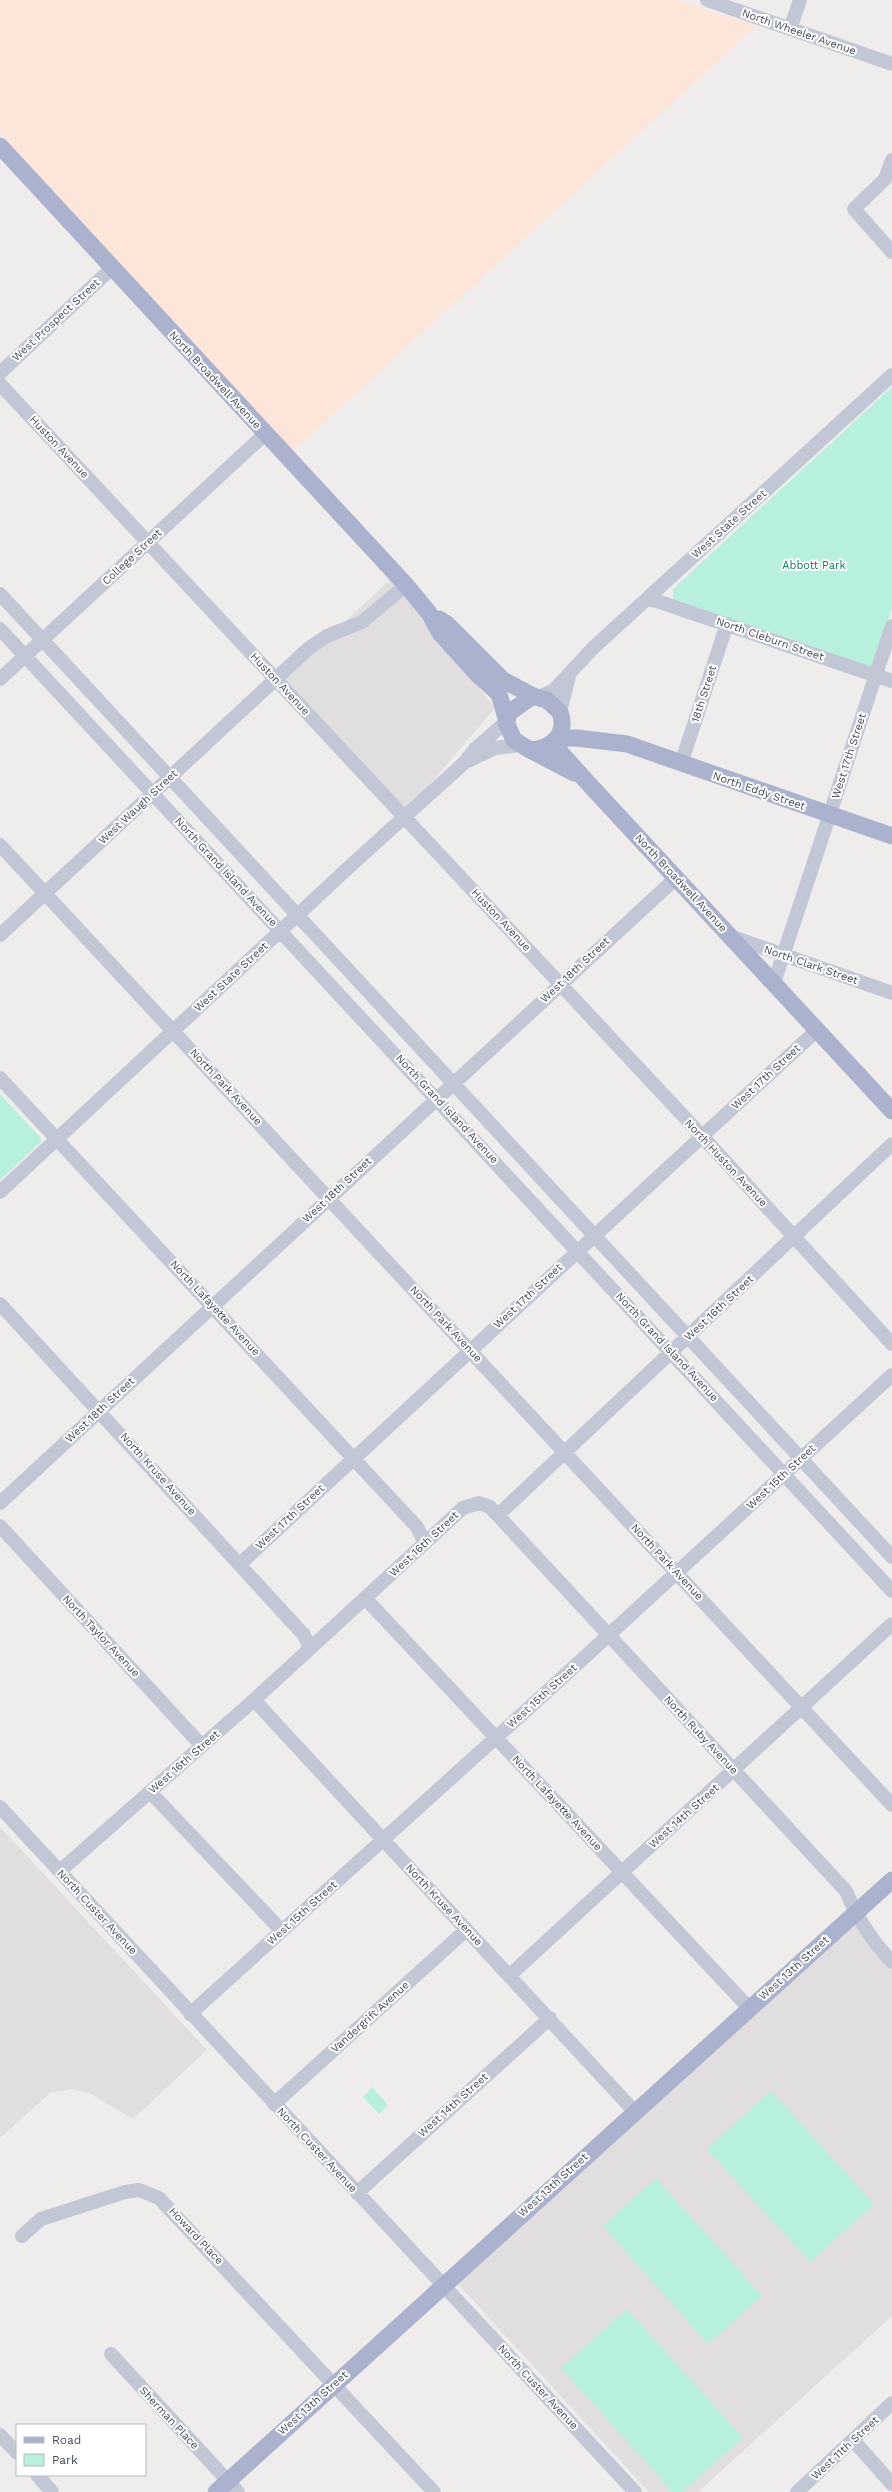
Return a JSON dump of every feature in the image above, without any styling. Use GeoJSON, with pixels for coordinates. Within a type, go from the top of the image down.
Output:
{"type":"FeatureCollection","features":[{"type":"Feature","properties":{"kind":"main road","name":"North Broadwell Avenue"},"geometry":{"type":"LineString","coordinates":[[2,153],[112,268],[406,585],[429,613],[440,633],[478,675],[499,694],[506,720]]}},
{"type":"Feature","properties":{"kind":"main road","name":"North Broadwell Avenue"},"geometry":{"type":"LineString","coordinates":[[429,613],[448,624],[503,680],[536,696]]}},
{"type":"Feature","properties":{"kind":"main road"},"geometry":{"type":"LineString","coordinates":[[536,696],[547,700],[561,715],[562,727],[557,740],[543,748],[524,747],[509,732],[506,720],[518,705],[536,696]]}},
{"type":"Feature","properties":{"kind":"main road","name":"North Eddy Street"},"geometry":{"type":"LineString","coordinates":[[561,715],[577,726],[615,734],[627,744]]}},
{"type":"Feature","properties":{"kind":"main road","name":"North Eddy Street"},"geometry":{"type":"LineString","coordinates":[[557,740],[583,738],[627,744],[892,836]]}},
{"type":"Feature","properties":{"kind":"main road","name":"North Broadwell Avenue"},"geometry":{"type":"LineString","coordinates":[[557,740],[563,754],[588,784],[892,1111]]}},
{"type":"Feature","properties":{"kind":"main road","name":"North Broadwell Avenue"},"geometry":{"type":"LineString","coordinates":[[524,747],[576,774],[588,784]]}},
{"type":"Feature","properties":{"kind":"main road","name":"West 13th Street"},"geometry":{"type":"LineString","coordinates":[[227,2488],[334,2384],[634,2111],[892,1880]]}},
{"type":"Feature","properties":{"kind":"street","name":"North Wheeler Avenue"},"geometry":{"type":"LineString","coordinates":[[707,0],[892,64]]}},
{"type":"Feature","properties":{"kind":"street"},"geometry":{"type":"LineString","coordinates":[[790,29],[800,0]]}},
{"type":"Feature","properties":{"kind":"street"},"geometry":{"type":"LineString","coordinates":[[892,160],[885,179],[854,209],[892,252]]}},
{"type":"Feature","properties":{"kind":"street","name":"West Prospect Street"},"geometry":{"type":"LineString","coordinates":[[0,372],[112,268]]}},
{"type":"Feature","properties":{"kind":"street","name":"West State Street"},"geometry":{"type":"LineString","coordinates":[[536,696],[554,690],[569,676],[586,655],[892,375]]}},
{"type":"Feature","properties":{"kind":"street","name":"Huston Avenue"},"geometry":{"type":"LineString","coordinates":[[0,384],[560,984]]}},
{"type":"Feature","properties":{"kind":"street","name":"College Street"},"geometry":{"type":"LineString","coordinates":[[0,679],[265,434]]}},
{"type":"Feature","properties":{"kind":"street","name":"West Waugh Street"},"geometry":{"type":"LineString","coordinates":[[0,934],[275,679],[317,642],[362,622],[406,585]]}},
{"type":"Feature","properties":{"kind":"street","name":"North Grand Island Avenue"},"geometry":{"type":"LineString","coordinates":[[0,594],[892,1557]]}},
{"type":"Feature","properties":{"kind":"street","name":"North Cleburn Street"},"geometry":{"type":"LineString","coordinates":[[648,598],[892,681]]}},
{"type":"Feature","properties":{"kind":"street","name":"18th Street"},"geometry":{"type":"LineString","coordinates":[[681,764],[727,624]]}},
{"type":"Feature","properties":{"kind":"street","name":"West 17th Street"},"geometry":{"type":"LineString","coordinates":[[783,955],[892,626]]}},
{"type":"Feature","properties":{"kind":"street","name":"North Grand Island Avenue"},"geometry":{"type":"LineString","coordinates":[[0,628],[578,1250],[892,1591]]}},
{"type":"Feature","properties":{"kind":"street","name":"West State Street"},"geometry":{"type":"LineString","coordinates":[[561,715],[569,676]]}},
{"type":"Feature","properties":{"kind":"street","name":"West State Street"},"geometry":{"type":"LineString","coordinates":[[0,1192],[298,914],[464,763],[475,749],[506,720]]}},
{"type":"Feature","properties":{"kind":"street","name":"West State Street"},"geometry":{"type":"LineString","coordinates":[[464,763],[494,748],[524,747]]}},
{"type":"Feature","properties":{"kind":"street","name":"North Park Avenue"},"geometry":{"type":"LineString","coordinates":[[0,845],[174,1030],[892,1804]]}},
{"type":"Feature","properties":{"kind":"street","name":"West 18th Street"},"geometry":{"type":"LineString","coordinates":[[0,1503],[452,1083],[676,878]]}},
{"type":"Feature","properties":{"kind":"street","name":"North Clark Street"},"geometry":{"type":"LineString","coordinates":[[730,936],[892,993]]}},
{"type":"Feature","properties":{"kind":"street"},"geometry":{"type":"LineString","coordinates":[[774,983],[783,955]]}},
{"type":"Feature","properties":{"kind":"street","name":"North Huston Avenue"},"geometry":{"type":"LineString","coordinates":[[560,984],[702,1136],[892,1344]]}},
{"type":"Feature","properties":{"kind":"street","name":"West 17th Street"},"geometry":{"type":"LineString","coordinates":[[240,1564],[817,1030]]}},
{"type":"Feature","properties":{"kind":"street","name":"North Lafayette Avenue"},"geometry":{"type":"LineString","coordinates":[[0,1078],[417,1527],[425,1543]]}},
{"type":"Feature","properties":{"kind":"street","name":"West 16th Street"},"geometry":{"type":"LineString","coordinates":[[60,1871],[254,1700],[463,1508],[479,1503],[490,1507],[498,1515],[892,1144]]}},
{"type":"Feature","properties":{"kind":"street","name":"North Kruse Avenue"},"geometry":{"type":"LineString","coordinates":[[0,1304],[99,1410],[304,1635],[310,1648]]}},
{"type":"Feature","properties":{"kind":"street","name":"West 15th Street"},"geometry":{"type":"LineString","coordinates":[[190,2014],[496,1738],[892,1375]]}},
{"type":"Feature","properties":{"kind":"street","name":"North Ruby Avenue"},"geometry":{"type":"LineString","coordinates":[[498,1515],[846,1891],[855,1913],[874,1943],[892,1962]]}},
{"type":"Feature","properties":{"kind":"street","name":"North Taylor Avenue"},"geometry":{"type":"LineString","coordinates":[[0,1526],[202,1746]]}},
{"type":"Feature","properties":{"kind":"street","name":"North Lafayette Avenue"},"geometry":{"type":"LineString","coordinates":[[365,1598],[749,2008]]}},
{"type":"Feature","properties":{"kind":"street","name":"West 14th Street"},"geometry":{"type":"LineString","coordinates":[[510,1975],[892,1624]]}},
{"type":"Feature","properties":{"kind":"street","name":"North Kruse Avenue"},"geometry":{"type":"LineString","coordinates":[[254,1700],[466,1930],[550,2018],[634,2111]]}},
{"type":"Feature","properties":{"kind":"street"},"geometry":{"type":"LineString","coordinates":[[150,1792],[282,1931]]}},
{"type":"Feature","properties":{"kind":"street","name":"North Custer Avenue"},"geometry":{"type":"LineString","coordinates":[[0,1807],[190,2014],[444,2285],[632,2491]]}},
{"type":"Feature","properties":{"kind":"street","name":"Vandergrift Avenue"},"geometry":{"type":"LineString","coordinates":[[274,2104],[466,1930]]}},
{"type":"Feature","properties":{"kind":"street","name":"West 14th Street"},"geometry":{"type":"LineString","coordinates":[[357,2193],[550,2018]]}},
{"type":"Feature","properties":{"kind":"street","name":"Howard Place"},"geometry":{"type":"LineString","coordinates":[[22,2236],[41,2219],[125,2192],[138,2190],[159,2198],[434,2492]]}},
{"type":"Feature","properties":{"kind":"street","name":"Sherman Place"},"geometry":{"type":"LineString","coordinates":[[111,2354],[227,2488]]}},
{"type":"Feature","properties":{"kind":"street","name":"West 11th Street"},"geometry":{"type":"LineString","coordinates":[[797,2492],[892,2403]]}},
{"type":"Feature","properties":{"kind":"street"},"geometry":{"type":"LineString","coordinates":[[0,2434],[16,2452]]}},
{"type":"Feature","properties":{"kind":"street"},"geometry":{"type":"LineString","coordinates":[[852,2440],[892,2484]]}},
{"type":"Feature","properties":{"kind":"street"},"geometry":{"type":"LineString","coordinates":[[38,2476],[52,2492]]}},
{"type":"Feature","properties":{"kind":"shaded area"},"geometry":{"type":"Polygon","coordinates":[[[0,0],[678,0],[756,26],[292,452],[0,133],[0,0]]]}},
{"type":"Feature","properties":{"kind":"shaded area"},"geometry":{"type":"Polygon","coordinates":[[[391,579],[495,708],[407,811],[283,679],[391,579]]]}},
{"type":"Feature","properties":{"kind":"shaded area"},"geometry":{"type":"Polygon","coordinates":[[[0,1827],[207,2050],[133,2119],[89,2093],[72,2089],[50,2093],[0,2138],[0,1827]]]}},
{"type":"Feature","properties":{"kind":"shaded area"},"geometry":{"type":"Polygon","coordinates":[[[856,1924],[892,1964],[892,2316],[698,2492],[649,2492],[458,2284],[856,1924]]]}},
{"type":"Feature","properties":{"kind":"green space","name":"Abbott Park"},"geometry":{"type":"Polygon","coordinates":[[[892,387],[892,608],[872,667],[673,599],[673,589],[892,387]]]}},
{"type":"Feature","properties":{"kind":"green space"},"geometry":{"type":"Polygon","coordinates":[[[0,1094],[41,1138],[41,1142],[0,1180],[0,1094]]]}},
{"type":"Feature","properties":{"kind":"green space"},"geometry":{"type":"Polygon","coordinates":[[[372,2087],[388,2105],[379,2114],[363,2097],[372,2087]]]}},
{"type":"Feature","properties":{"kind":"green space"},"geometry":{"type":"Polygon","coordinates":[[[771,2091],[874,2204],[810,2262],[707,2149],[771,2091]]]}},
{"type":"Feature","properties":{"kind":"green space"},"geometry":{"type":"Polygon","coordinates":[[[656,2178],[762,2296],[708,2344],[603,2226],[656,2178]]]}},
{"type":"Feature","properties":{"kind":"green space"},"geometry":{"type":"Polygon","coordinates":[[[627,2309],[743,2438],[682,2492],[673,2492],[561,2368],[627,2309]]]}}]}
